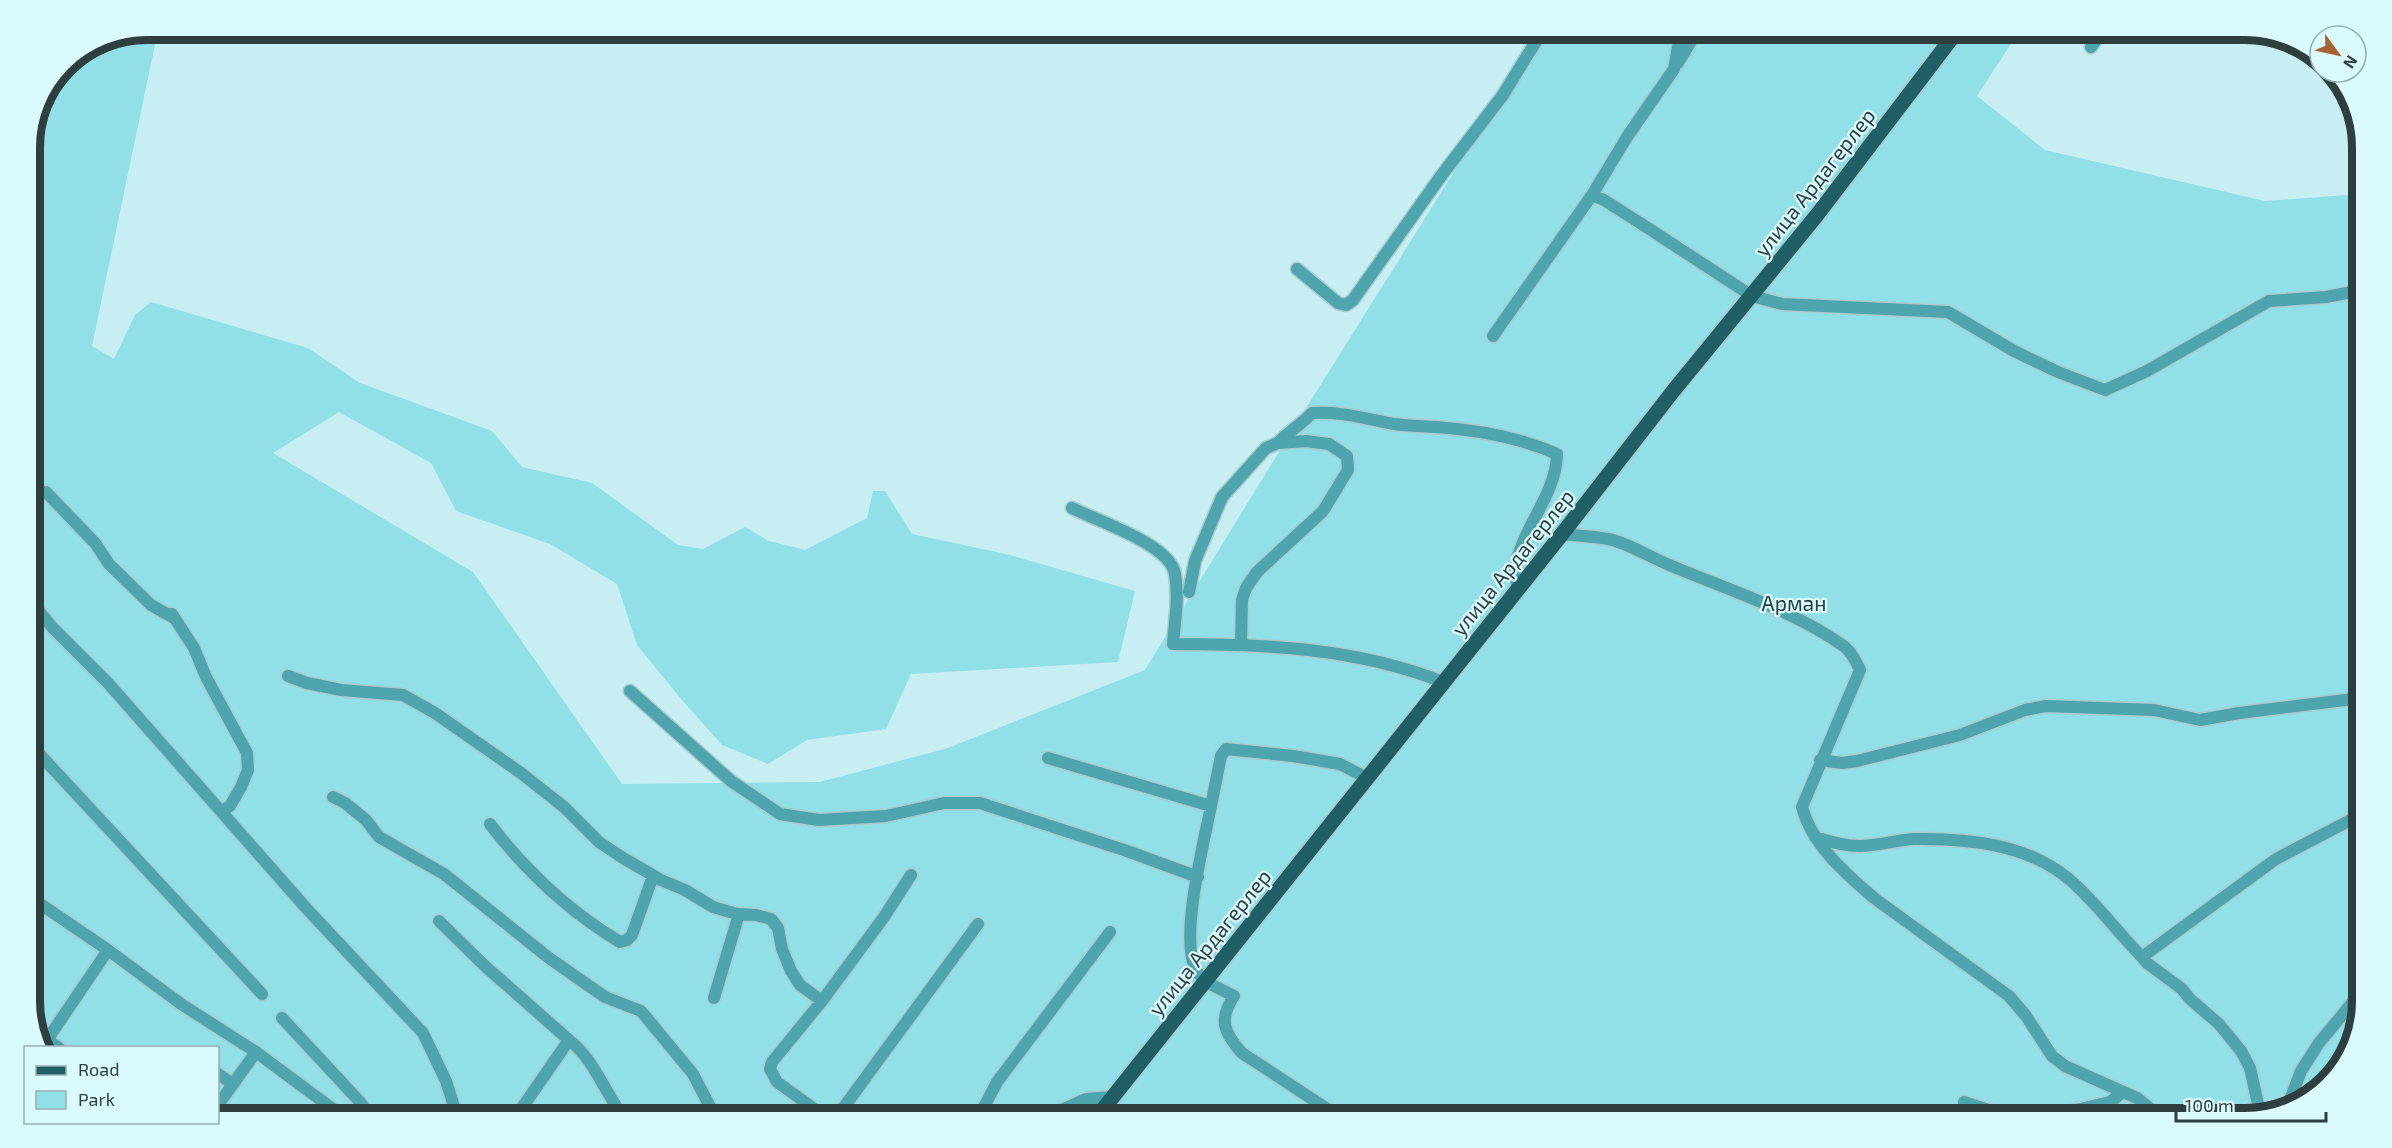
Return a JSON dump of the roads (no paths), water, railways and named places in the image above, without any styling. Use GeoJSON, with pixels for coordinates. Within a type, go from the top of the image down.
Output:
{"type":"FeatureCollection","features":[{"type":"Feature","properties":{"kind":"main road","name":"улица Ардагерлер"},"geometry":{"type":"LineString","coordinates":[[1104,1108],[1518,590],[1668,398],[1752,296],[1949,40]]}},
{"type":"Feature","properties":{"kind":"street"},"geometry":{"type":"LineString","coordinates":[[1297,268],[1338,303],[1346,305],[1353,300],[1441,176],[1503,95],[1537,40]]}},
{"type":"Feature","properties":{"kind":"street"},"geometry":{"type":"LineString","coordinates":[[1674,69],[1679,40]]}},
{"type":"Feature","properties":{"kind":"street"},"geometry":{"type":"LineString","coordinates":[[2091,47],[2096,40]]}},
{"type":"Feature","properties":{"kind":"street"},"geometry":{"type":"LineString","coordinates":[[1493,336],[1592,195],[1690,43]]}},
{"type":"Feature","properties":{"kind":"street"},"geometry":{"type":"LineString","coordinates":[[1592,195],[1604,200],[1752,296],[1782,304],[1948,312],[2014,351],[2058,372],[2105,390],[2147,371],[2269,301],[2326,297],[2351,292]]}},
{"type":"Feature","properties":{"kind":"street"},"geometry":{"type":"LineString","coordinates":[[1278,443],[1289,431],[1301,426],[1312,413],[1332,412],[1359,415],[1395,424],[1496,434],[1539,446],[1557,454],[1556,470],[1524,542],[1515,572],[1518,590]]}},
{"type":"Feature","properties":{"kind":"street"},"geometry":{"type":"LineString","coordinates":[[1189,591],[1195,561],[1222,497],[1266,448],[1278,443],[1306,441],[1329,444],[1347,456],[1348,470],[1323,511],[1257,572],[1246,588],[1242,600],[1241,643]]}},
{"type":"Feature","properties":{"kind":"street"},"geometry":{"type":"LineString","coordinates":[[46,492],[95,543],[109,564],[151,605],[167,616],[173,616],[194,648],[206,677],[247,753],[248,770],[241,787],[230,806],[222,811]]}},
{"type":"Feature","properties":{"kind":"street"},"geometry":{"type":"LineString","coordinates":[[1072,508],[1158,549],[1175,571],[1177,607],[1173,644],[1241,643],[1283,646],[1361,658],[1411,670],[1443,682]]}},
{"type":"Feature","properties":{"kind":"street"},"geometry":{"type":"LineString","coordinates":[[1562,534],[1609,539],[1639,550],[1809,626],[1846,648],[1856,659],[1860,670],[1802,807],[1806,823],[1814,837],[1855,882],[1874,898],[2009,996],[2026,1016],[2052,1056],[2065,1066],[2137,1098],[2150,1108]]}},
{"type":"Feature","properties":{"kind":"street"},"geometry":{"type":"LineString","coordinates":[[41,614],[108,683],[307,909],[423,1033],[446,1080],[454,1108]]}},
{"type":"Feature","properties":{"kind":"street"},"geometry":{"type":"LineString","coordinates":[[288,676],[307,683],[341,690],[371,691],[410,698],[473,738],[564,807],[599,842],[653,876],[685,890],[713,907],[771,920],[778,928],[782,949],[791,971],[800,985],[822,1001]]}},
{"type":"Feature","properties":{"kind":"street"},"geometry":{"type":"LineString","coordinates":[[630,691],[731,781],[780,814],[819,820],[886,816],[944,803],[980,803],[1198,877]]}},
{"type":"Feature","properties":{"kind":"street"},"geometry":{"type":"LineString","coordinates":[[1820,760],[1842,763],[1857,761],[1960,735],[2025,710],[2046,706],[2154,710],[2200,720],[2352,699]]}},
{"type":"Feature","properties":{"kind":"street"},"geometry":{"type":"LineString","coordinates":[[1326,1108],[1242,1053],[1230,1040],[1224,1017],[1227,1006],[1234,996],[1206,980],[1197,970],[1190,950],[1194,897],[1221,756],[1226,748],[1283,754],[1340,764],[1367,778]]}},
{"type":"Feature","properties":{"kind":"street"},"geometry":{"type":"LineString","coordinates":[[41,756],[262,994]]}},
{"type":"Feature","properties":{"kind":"street"},"geometry":{"type":"LineString","coordinates":[[1048,758],[1211,806]]}},
{"type":"Feature","properties":{"kind":"street"},"geometry":{"type":"LineString","coordinates":[[333,797],[345,803],[366,820],[380,837],[444,874],[549,958],[605,997],[641,1011],[693,1074],[711,1108]]}},
{"type":"Feature","properties":{"kind":"street"},"geometry":{"type":"LineString","coordinates":[[2142,957],[2276,859],[2352,819]]}},
{"type":"Feature","properties":{"kind":"street"},"geometry":{"type":"LineString","coordinates":[[490,824],[538,880],[580,915],[620,942],[632,935],[653,876]]}},
{"type":"Feature","properties":{"kind":"street"},"geometry":{"type":"LineString","coordinates":[[1814,837],[1862,846],[1913,839],[1955,840],[1996,846],[2031,855],[2072,882],[2146,963],[2182,989],[2219,1024],[2241,1051],[2250,1068],[2259,1107]]}},
{"type":"Feature","properties":{"kind":"street"},"geometry":{"type":"LineString","coordinates":[[813,1108],[777,1082],[770,1069],[772,1062],[822,1001],[884,917],[911,875]]}},
{"type":"Feature","properties":{"kind":"street"},"geometry":{"type":"LineString","coordinates":[[41,904],[181,1004],[256,1052],[332,1108]]}},
{"type":"Feature","properties":{"kind":"street"},"geometry":{"type":"LineString","coordinates":[[714,998],[739,914]]}},
{"type":"Feature","properties":{"kind":"street"},"geometry":{"type":"LineString","coordinates":[[439,921],[486,967],[577,1046],[595,1071],[616,1108]]}},
{"type":"Feature","properties":{"kind":"street"},"geometry":{"type":"LineString","coordinates":[[843,1108],[978,924]]}},
{"type":"Feature","properties":{"kind":"street"},"geometry":{"type":"LineString","coordinates":[[984,1108],[997,1082],[1110,932]]}},
{"type":"Feature","properties":{"kind":"street"},"geometry":{"type":"LineString","coordinates":[[48,1040],[108,950]]}},
{"type":"Feature","properties":{"kind":"street"},"geometry":{"type":"LineString","coordinates":[[2291,1096],[2301,1071],[2314,1051],[2351,1005]]}},
{"type":"Feature","properties":{"kind":"street"},"geometry":{"type":"LineString","coordinates":[[282,1018],[364,1108]]}},
{"type":"Feature","properties":{"kind":"street"},"geometry":{"type":"LineString","coordinates":[[522,1108],[569,1040]]}},
{"type":"Feature","properties":{"kind":"street"},"geometry":{"type":"LineString","coordinates":[[219,1104],[256,1052]]}},
{"type":"Feature","properties":{"kind":"street"},"geometry":{"type":"LineString","coordinates":[[219,1075],[232,1084]]}},
{"type":"Feature","properties":{"kind":"street"},"geometry":{"type":"LineString","coordinates":[[2084,1108],[2110,1102],[2123,1092]]}},
{"type":"Feature","properties":{"kind":"street"},"geometry":{"type":"LineString","coordinates":[[1066,1108],[1086,1099],[1113,1097]]}},
{"type":"Feature","properties":{"kind":"street"},"geometry":{"type":"LineString","coordinates":[[1964,1102],[1982,1108]]}},
{"type":"Feature","properties":{"kind":"park label","name":"Арман"},"geometry":{"type":"Point","coordinates":[1794,602]}}]}
